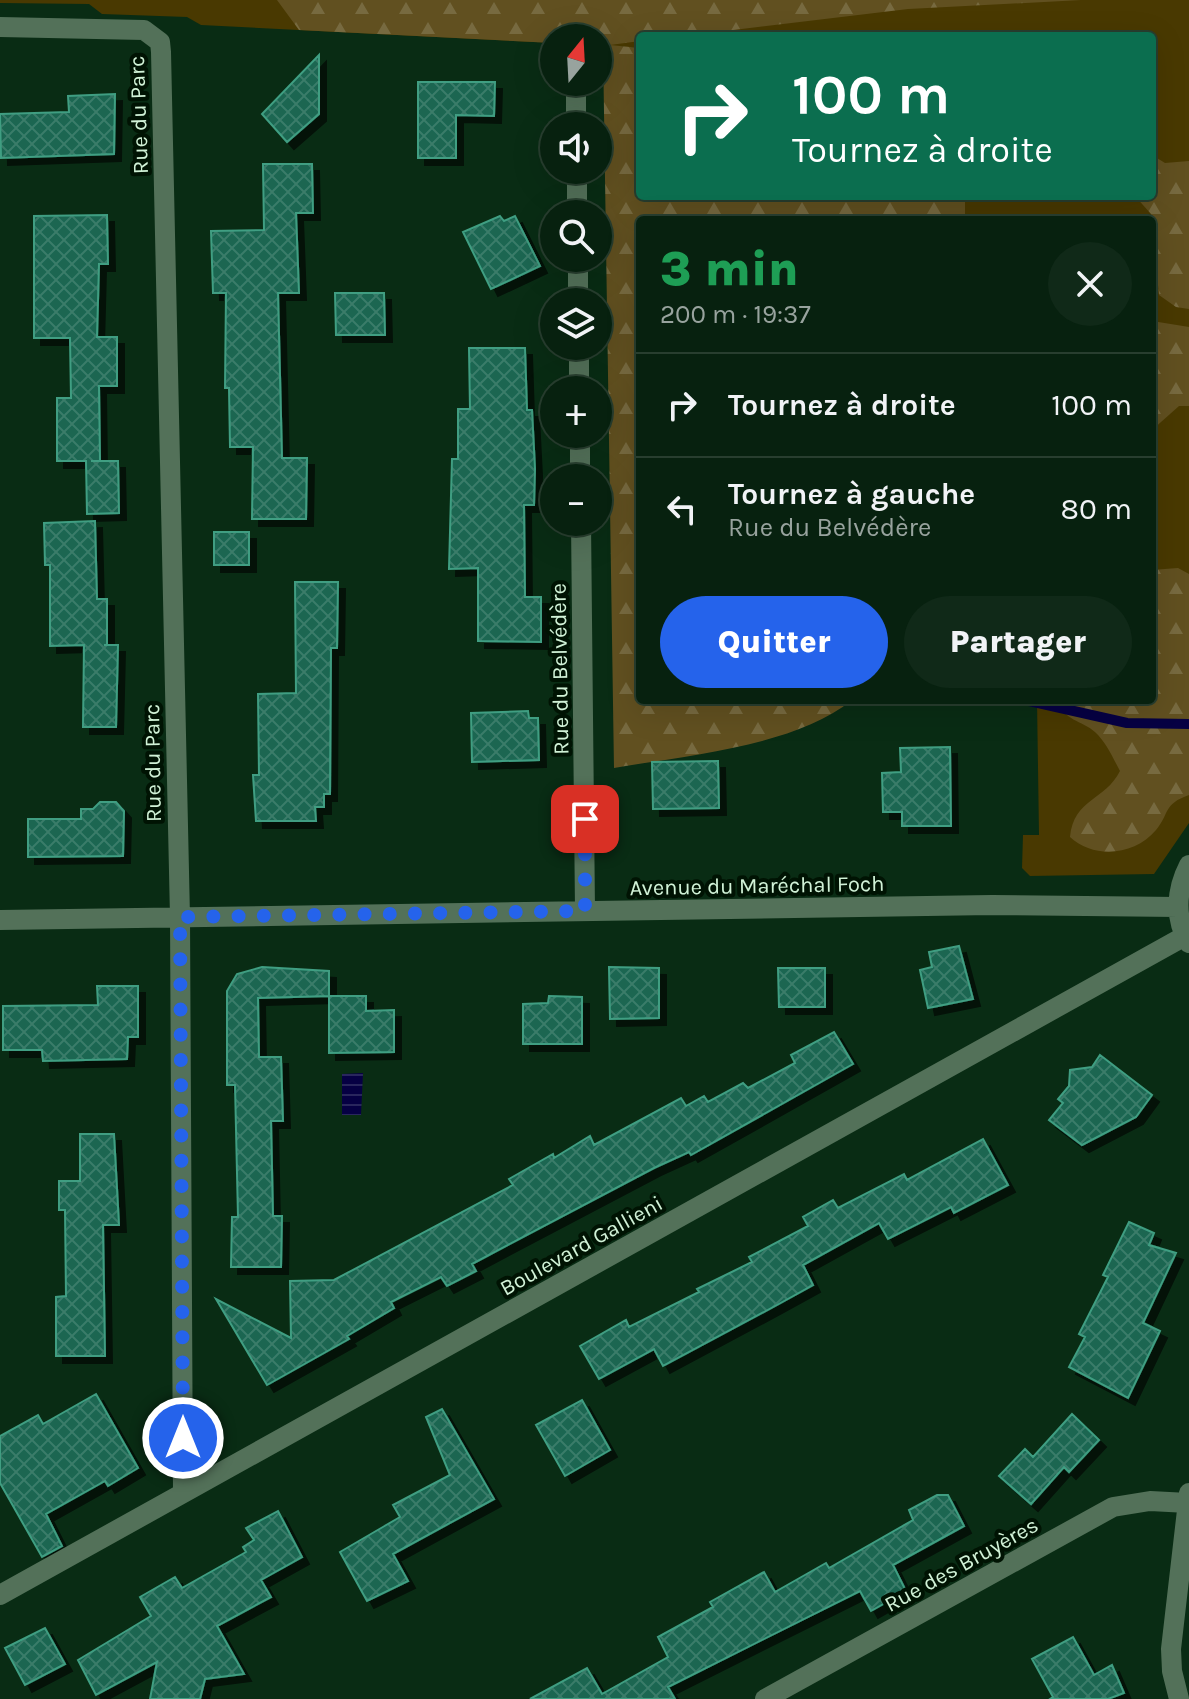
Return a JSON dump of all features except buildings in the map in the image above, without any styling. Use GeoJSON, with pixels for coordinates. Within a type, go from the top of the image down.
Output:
{"type":"FeatureCollection","features":[{"type":"Feature","properties":{"kind":"street","name":"Rue du Parc"},"geometry":{"type":"LineString","coordinates":[[0,27],[133,29],[153,34],[160,42],[180,917],[183,1493]]}},
{"type":"Feature","properties":{"kind":"street","name":"Rue du Belvédère"},"geometry":{"type":"LineString","coordinates":[[581,536],[585,911]]}},
{"type":"Feature","properties":{"kind":"street"},"geometry":{"type":"LineString","coordinates":[[1187,940],[1178,907],[1180,888],[1189,865]]}},
{"type":"Feature","properties":{"kind":"street","name":"Avenue du Maréchal Foch"},"geometry":{"type":"LineString","coordinates":[[0,920],[1042,905],[1178,907]]}},
{"type":"Feature","properties":{"kind":"street","name":"Boulevard Gallieni"},"geometry":{"type":"LineString","coordinates":[[0,1595],[1187,940]]}},
{"type":"Feature","properties":{"kind":"street"},"geometry":{"type":"LineString","coordinates":[[1179,1699],[1172,1671],[1171,1649],[1188,1498]]}},
{"type":"Feature","properties":{"kind":"street","name":"Rue des Bruyères"},"geometry":{"type":"LineString","coordinates":[[765,1699],[1113,1507],[1188,1498]]}},
{"type":"Feature","properties":{"kind":"shaded area"},"geometry":{"type":"Polygon","coordinates":[[[0,0],[1189,0],[1189,823],[1154,874],[1030,876],[1022,868],[1023,835],[1039,835],[1037,704],[1156,704],[1156,216],[965,216],[965,200],[1156,200],[1156,32],[636,32],[636,48],[612,46],[612,24],[540,24],[540,42],[201,25],[187,17],[102,14],[89,4],[0,3],[0,0]]]}},
{"type":"Feature","properties":{"kind":"shaded area"},"geometry":{"type":"Polygon","coordinates":[[[363,1073],[361,1115],[342,1115],[342,1074],[363,1073]]]}},
{"type":"Feature","properties":{"kind":"green space"},"geometry":{"type":"Polygon","coordinates":[[[277,0],[1081,0],[908,9],[717,32],[636,32],[636,42],[612,45],[612,24],[540,24],[540,42],[299,30],[277,0]]]}},
{"type":"Feature","properties":{"kind":"green space"},"geometry":{"type":"Polygon","coordinates":[[[612,45],[636,48],[636,200],[965,200],[965,216],[636,216],[636,704],[846,704],[800,729],[770,739],[614,768],[612,464],[609,464],[609,448],[612,448],[612,376],[608,376],[608,360],[612,360],[612,288],[607,288],[606,272],[612,272],[612,200],[605,200],[605,184],[612,184],[612,112],[604,112],[604,96],[612,96],[612,45]]]}},
{"type":"Feature","properties":{"kind":"green space"},"geometry":{"type":"Polygon","coordinates":[[[1156,157],[1165,163],[1189,161],[1189,309],[1176,307],[1159,295],[1156,216],[1139,200],[1156,200],[1156,157]]]}},
{"type":"Feature","properties":{"kind":"green space"},"geometry":{"type":"Polygon","coordinates":[[[1156,322],[1189,327],[1189,406],[1179,406],[1156,426],[1156,322]]]}},
{"type":"Feature","properties":{"kind":"green space"},"geometry":{"type":"Polygon","coordinates":[[[1178,568],[1189,574],[1189,795],[1175,802],[1156,830],[1137,845],[1114,852],[1090,849],[1070,837],[1073,824],[1077,814],[1114,781],[1120,771],[1099,736],[1068,716],[1059,704],[1156,704],[1156,570],[1178,568]]]}},
{"type":"Feature","properties":{"kind":"waterway"},"geometry":{"type":"LineString","coordinates":[[1043,704],[1127,723],[1189,724]]}},
{"type":"Feature","properties":{"kind":"route"},"geometry":{"type":"LineString","coordinates":[[183,1438],[180,917],[585,911],[585,819]]}}]}
